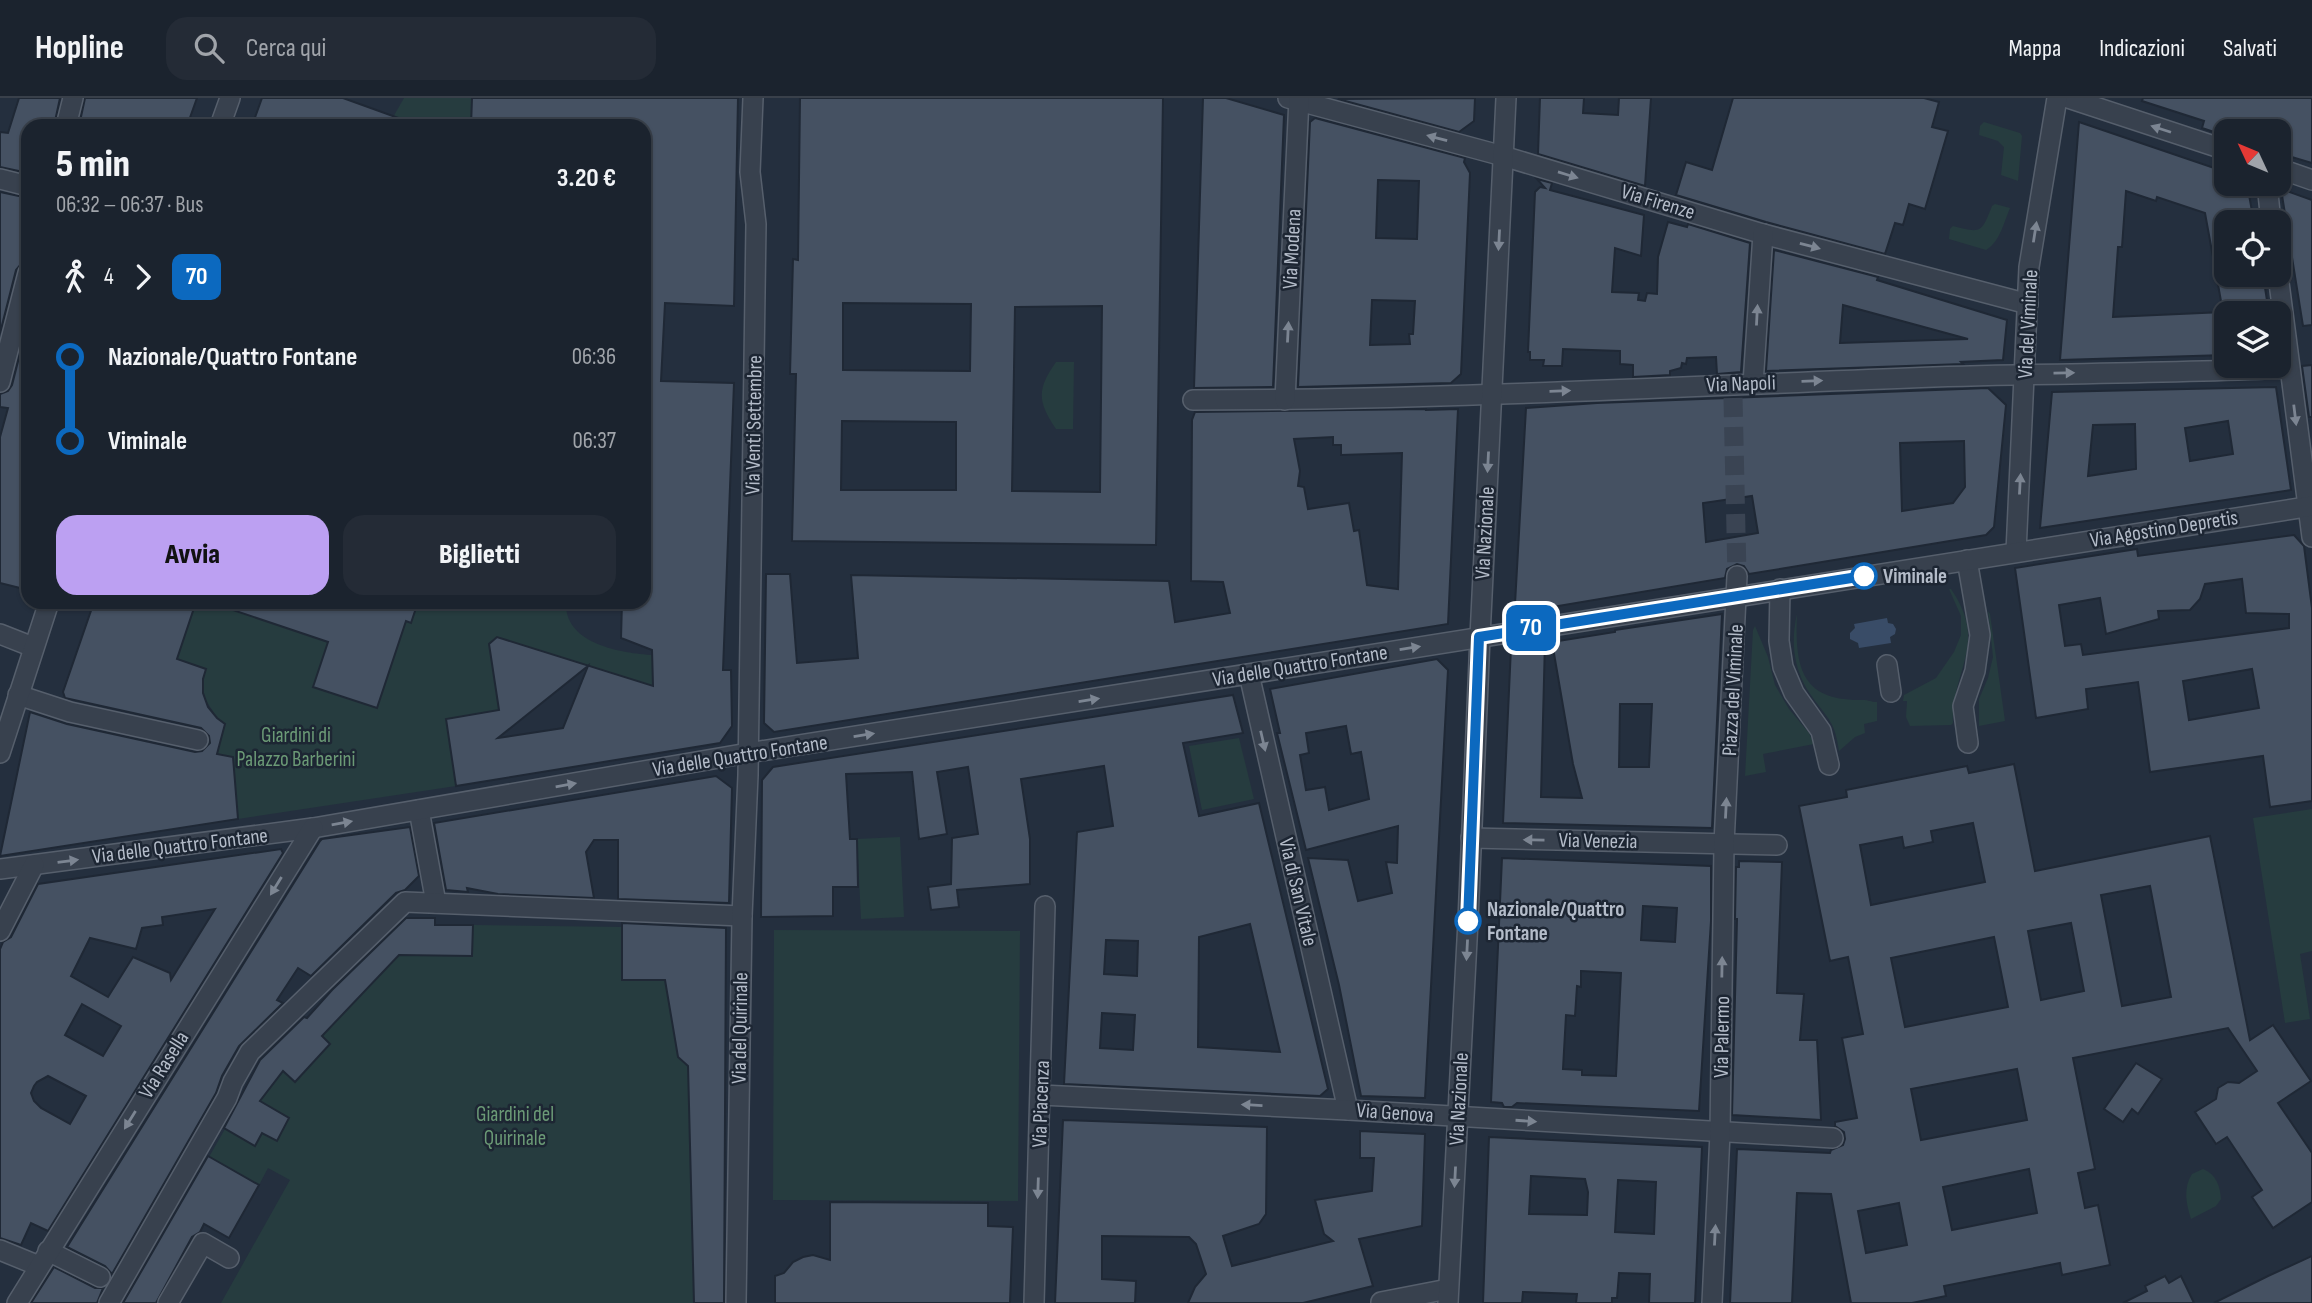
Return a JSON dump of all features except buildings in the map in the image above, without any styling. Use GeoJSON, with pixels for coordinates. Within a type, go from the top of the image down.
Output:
{"type":"FeatureCollection","features":[{"type":"Feature","properties":{"kind":"street"},"geometry":{"type":"LineString","coordinates":[[68,119],[73,98]]}},
{"type":"Feature","properties":{"kind":"street"},"geometry":{"type":"LineString","coordinates":[[222,119],[230,98]]}},
{"type":"Feature","properties":{"kind":"street","name":"Via Venti Settembre"},"geometry":{"type":"LineString","coordinates":[[748,753],[756,224],[750,172],[752,98]]}},
{"type":"Feature","properties":{"kind":"street"},"geometry":{"type":"LineString","coordinates":[[756,224],[763,162],[764,98]]}},
{"type":"Feature","properties":{"kind":"street","name":"Via Nazionale"},"geometry":{"type":"LineString","coordinates":[[1448,1296],[1506,98]]}},
{"type":"Feature","properties":{"kind":"street","name":"Via del Viminale"},"geometry":{"type":"LineString","coordinates":[[2016,552],[2032,249],[2057,98]]}},
{"type":"Feature","properties":{"kind":"street"},"geometry":{"type":"LineString","coordinates":[[2068,98],[2214,146]]}},
{"type":"Feature","properties":{"kind":"street","name":"Via Firenze"},"geometry":{"type":"LineString","coordinates":[[1296,99],[1503,156],[1763,233],[2028,304]]}},
{"type":"Feature","properties":{"kind":"street","name":"Via Modena"},"geometry":{"type":"LineString","coordinates":[[1285,400],[1296,99]]}},
{"type":"Feature","properties":{"kind":"street"},"geometry":{"type":"LineString","coordinates":[[2291,173],[2312,180]]}},
{"type":"Feature","properties":{"kind":"street"},"geometry":{"type":"LineString","coordinates":[[0,179],[21,184]]}},
{"type":"Feature","properties":{"kind":"street"},"geometry":{"type":"LineString","coordinates":[[1753,384],[1763,233]]}},
{"type":"Feature","properties":{"kind":"street"},"geometry":{"type":"LineString","coordinates":[[0,382],[21,300]]}},
{"type":"Feature","properties":{"kind":"street","name":"Via Napoli"},"geometry":{"type":"LineString","coordinates":[[1193,400],[1732,391],[1753,384],[2026,373],[2214,369]]}},
{"type":"Feature","properties":{"kind":"street"},"geometry":{"type":"LineString","coordinates":[[2291,378],[2310,506],[2312,537]]}},
{"type":"Feature","properties":{"kind":"street","name":"Via Agostino Depretis"},"geometry":{"type":"LineString","coordinates":[[2016,552],[2310,506]]}},
{"type":"Feature","properties":{"kind":"street","name":"Piazza del Viminale"},"geometry":{"type":"LineString","coordinates":[[1728,771],[1737,586],[1780,589],[2016,552]]}},
{"type":"Feature","properties":{"kind":"street"},"geometry":{"type":"LineString","coordinates":[[1967,560],[1980,635],[1975,671],[1963,706],[1968,743]]}},
{"type":"Feature","properties":{"kind":"street"},"geometry":{"type":"LineString","coordinates":[[1479,637],[1737,586]]}},
{"type":"Feature","properties":{"kind":"street"},"geometry":{"type":"LineString","coordinates":[[1780,589],[1779,641],[1783,667],[1794,693],[1821,730],[1829,765]]}},
{"type":"Feature","properties":{"kind":"street"},"geometry":{"type":"LineString","coordinates":[[0,753],[47,609]]}},
{"type":"Feature","properties":{"kind":"street"},"geometry":{"type":"LineString","coordinates":[[0,634],[33,647]]}},
{"type":"Feature","properties":{"kind":"street","name":"Via delle Quattro Fontane"},"geometry":{"type":"LineString","coordinates":[[0,869],[313,828],[748,753],[1479,637]]}},
{"type":"Feature","properties":{"kind":"street"},"geometry":{"type":"LineString","coordinates":[[1887,665],[1891,692]]}},
{"type":"Feature","properties":{"kind":"street","name":"Via di San Vitale"},"geometry":{"type":"LineString","coordinates":[[1249,674],[1348,1110]]}},
{"type":"Feature","properties":{"kind":"street"},"geometry":{"type":"LineString","coordinates":[[18,695],[59,709],[198,740]]}},
{"type":"Feature","properties":{"kind":"street","name":"Via del Quirinale"},"geometry":{"type":"LineString","coordinates":[[736,1303],[742,916],[748,753]]}},
{"type":"Feature","properties":{"kind":"street","name":"Via Palermo"},"geometry":{"type":"LineString","coordinates":[[1712,1303],[1720,1133],[1724,844],[1728,771]]}},
{"type":"Feature","properties":{"kind":"street"},"geometry":{"type":"LineString","coordinates":[[419,810],[436,904]]}},
{"type":"Feature","properties":{"kind":"street","name":"Via Rasella"},"geometry":{"type":"LineString","coordinates":[[17,1303],[313,828]]}},
{"type":"Feature","properties":{"kind":"street","name":"Via Venezia"},"geometry":{"type":"LineString","coordinates":[[1471,838],[1777,845]]}},
{"type":"Feature","properties":{"kind":"street"},"geometry":{"type":"LineString","coordinates":[[0,931],[34,865]]}},
{"type":"Feature","properties":{"kind":"street"},"geometry":{"type":"LineString","coordinates":[[109,1303],[228,1098],[250,1052],[405,902],[742,916]]}},
{"type":"Feature","properties":{"kind":"street","name":"Via Piacenza"},"geometry":{"type":"LineString","coordinates":[[1034,1303],[1045,906]]}},
{"type":"Feature","properties":{"kind":"street","name":"Via Genova"},"geometry":{"type":"LineString","coordinates":[[1041,1095],[1320,1108],[1833,1138]]}},
{"type":"Feature","properties":{"kind":"street"},"geometry":{"type":"LineString","coordinates":[[169,1303],[203,1243],[229,1258]]}},
{"type":"Feature","properties":{"kind":"street"},"geometry":{"type":"LineString","coordinates":[[0,1250],[43,1259],[100,1277]]}},
{"type":"Feature","properties":{"kind":"street"},"geometry":{"type":"LineString","coordinates":[[1381,1302],[1448,1296]]}},
{"type":"Feature","properties":{"kind":"green space"},"geometry":{"type":"Polygon","coordinates":[[[404,98],[472,98],[471,119],[392,119],[404,98]]]}},
{"type":"Feature","properties":{"kind":"green space"},"geometry":{"type":"Polygon","coordinates":[[[1984,122],[2020,133],[2022,136],[2018,181],[2001,175],[2004,147],[1998,141],[1979,135],[1980,126],[1984,122]]]}},
{"type":"Feature","properties":{"kind":"green space"},"geometry":{"type":"Polygon","coordinates":[[[1995,204],[2010,208],[1995,242],[1986,250],[1949,239],[1953,226],[1969,230],[1979,229],[1995,204]]]}},
{"type":"Feature","properties":{"kind":"green space"},"geometry":{"type":"Polygon","coordinates":[[[1056,362],[1074,362],[1073,429],[1056,429],[1045,411],[1043,388],[1056,362]]]}},
{"type":"Feature","properties":{"kind":"green space"},"geometry":{"type":"Polygon","coordinates":[[[1949,589],[1962,609],[1968,641],[1954,703],[1953,723],[1910,726],[1906,717],[1907,701],[1903,701],[1904,695],[1936,678],[1954,652],[1961,635],[1961,616],[1949,589]]]}},
{"type":"Feature","properties":{"kind":"green space","name":"Giardini di Palazzo Barberini"},"geometry":{"type":"Polygon","coordinates":[[[194,609],[229,609],[328,642],[313,687],[377,708],[406,621],[411,623],[416,609],[567,609],[574,628],[597,644],[626,652],[653,655],[653,686],[497,637],[489,645],[499,710],[456,786],[238,819],[233,758],[201,750],[205,733],[221,737],[217,719],[205,697],[203,679],[173,658],[182,643],[194,609]]]}},
{"type":"Feature","properties":{"kind":"green space"},"geometry":{"type":"Polygon","coordinates":[[[1988,611],[2005,721],[1979,726],[1979,699],[1993,657],[1988,611]]]}},
{"type":"Feature","properties":{"kind":"green space"},"geometry":{"type":"Polygon","coordinates":[[[1797,614],[1800,664],[1814,687],[1841,699],[1877,702],[1877,721],[1864,724],[1865,733],[1855,737],[1839,751],[1833,727],[1807,688],[1798,668],[1794,647],[1797,614]]]}},
{"type":"Feature","properties":{"kind":"green space"},"geometry":{"type":"Polygon","coordinates":[[[1755,626],[1768,657],[1775,685],[1814,744],[1763,754],[1766,772],[1745,776],[1753,630],[1755,626]]]}},
{"type":"Feature","properties":{"kind":"green space"},"geometry":{"type":"Polygon","coordinates":[[[1239,738],[1254,799],[1202,810],[1189,746],[1239,738]]]}},
{"type":"Feature","properties":{"kind":"green space"},"geometry":{"type":"Polygon","coordinates":[[[2312,809],[2312,951],[2300,954],[2310,1019],[2285,1023],[2253,818],[2312,809]]]}},
{"type":"Feature","properties":{"kind":"green space"},"geometry":{"type":"Polygon","coordinates":[[[900,837],[904,917],[861,919],[857,839],[900,837]]]}},
{"type":"Feature","properties":{"kind":"green space","name":"Giardini del Quirinale"},"geometry":{"type":"Polygon","coordinates":[[[473,925],[622,927],[622,980],[665,980],[678,1057],[688,1066],[694,1303],[221,1303],[290,1180],[268,1168],[259,1185],[209,1157],[225,1129],[241,1137],[262,1099],[291,1062],[399,955],[472,956],[473,925]]]}},
{"type":"Feature","properties":{"kind":"green space"},"geometry":{"type":"Polygon","coordinates":[[[774,930],[1020,931],[1018,1201],[773,1200],[774,930]]]}},
{"type":"Feature","properties":{"kind":"green space"},"geometry":{"type":"Polygon","coordinates":[[[2203,1169],[2216,1181],[2221,1199],[2216,1206],[2191,1219],[2187,1185],[2192,1174],[2203,1169]]]}},
{"type":"Feature","properties":{"kind":"water"},"geometry":{"type":"Polygon","coordinates":[[[1887,618],[1888,623],[1893,624],[1896,629],[1895,634],[1890,637],[1891,643],[1859,648],[1858,643],[1850,639],[1854,624],[1887,618]]]}},
{"type":"Feature","properties":{"kind":"tunnel"},"geometry":{"type":"LineString","coordinates":[[1733,398],[1737,576]]}},
{"type":"Feature","properties":{"kind":"bus line","name":"70"},"geometry":{"type":"LineString","coordinates":[[1468,921],[1479,637],[1864,576]]}},
{"type":"Feature","properties":{"kind":"place","name":"Viminale"},"geometry":{"type":"Point","coordinates":[1864,576]}},
{"type":"Feature","properties":{"kind":"place","name":"Nazionale/Quattro Fontane"},"geometry":{"type":"Point","coordinates":[1468,921]}}]}
